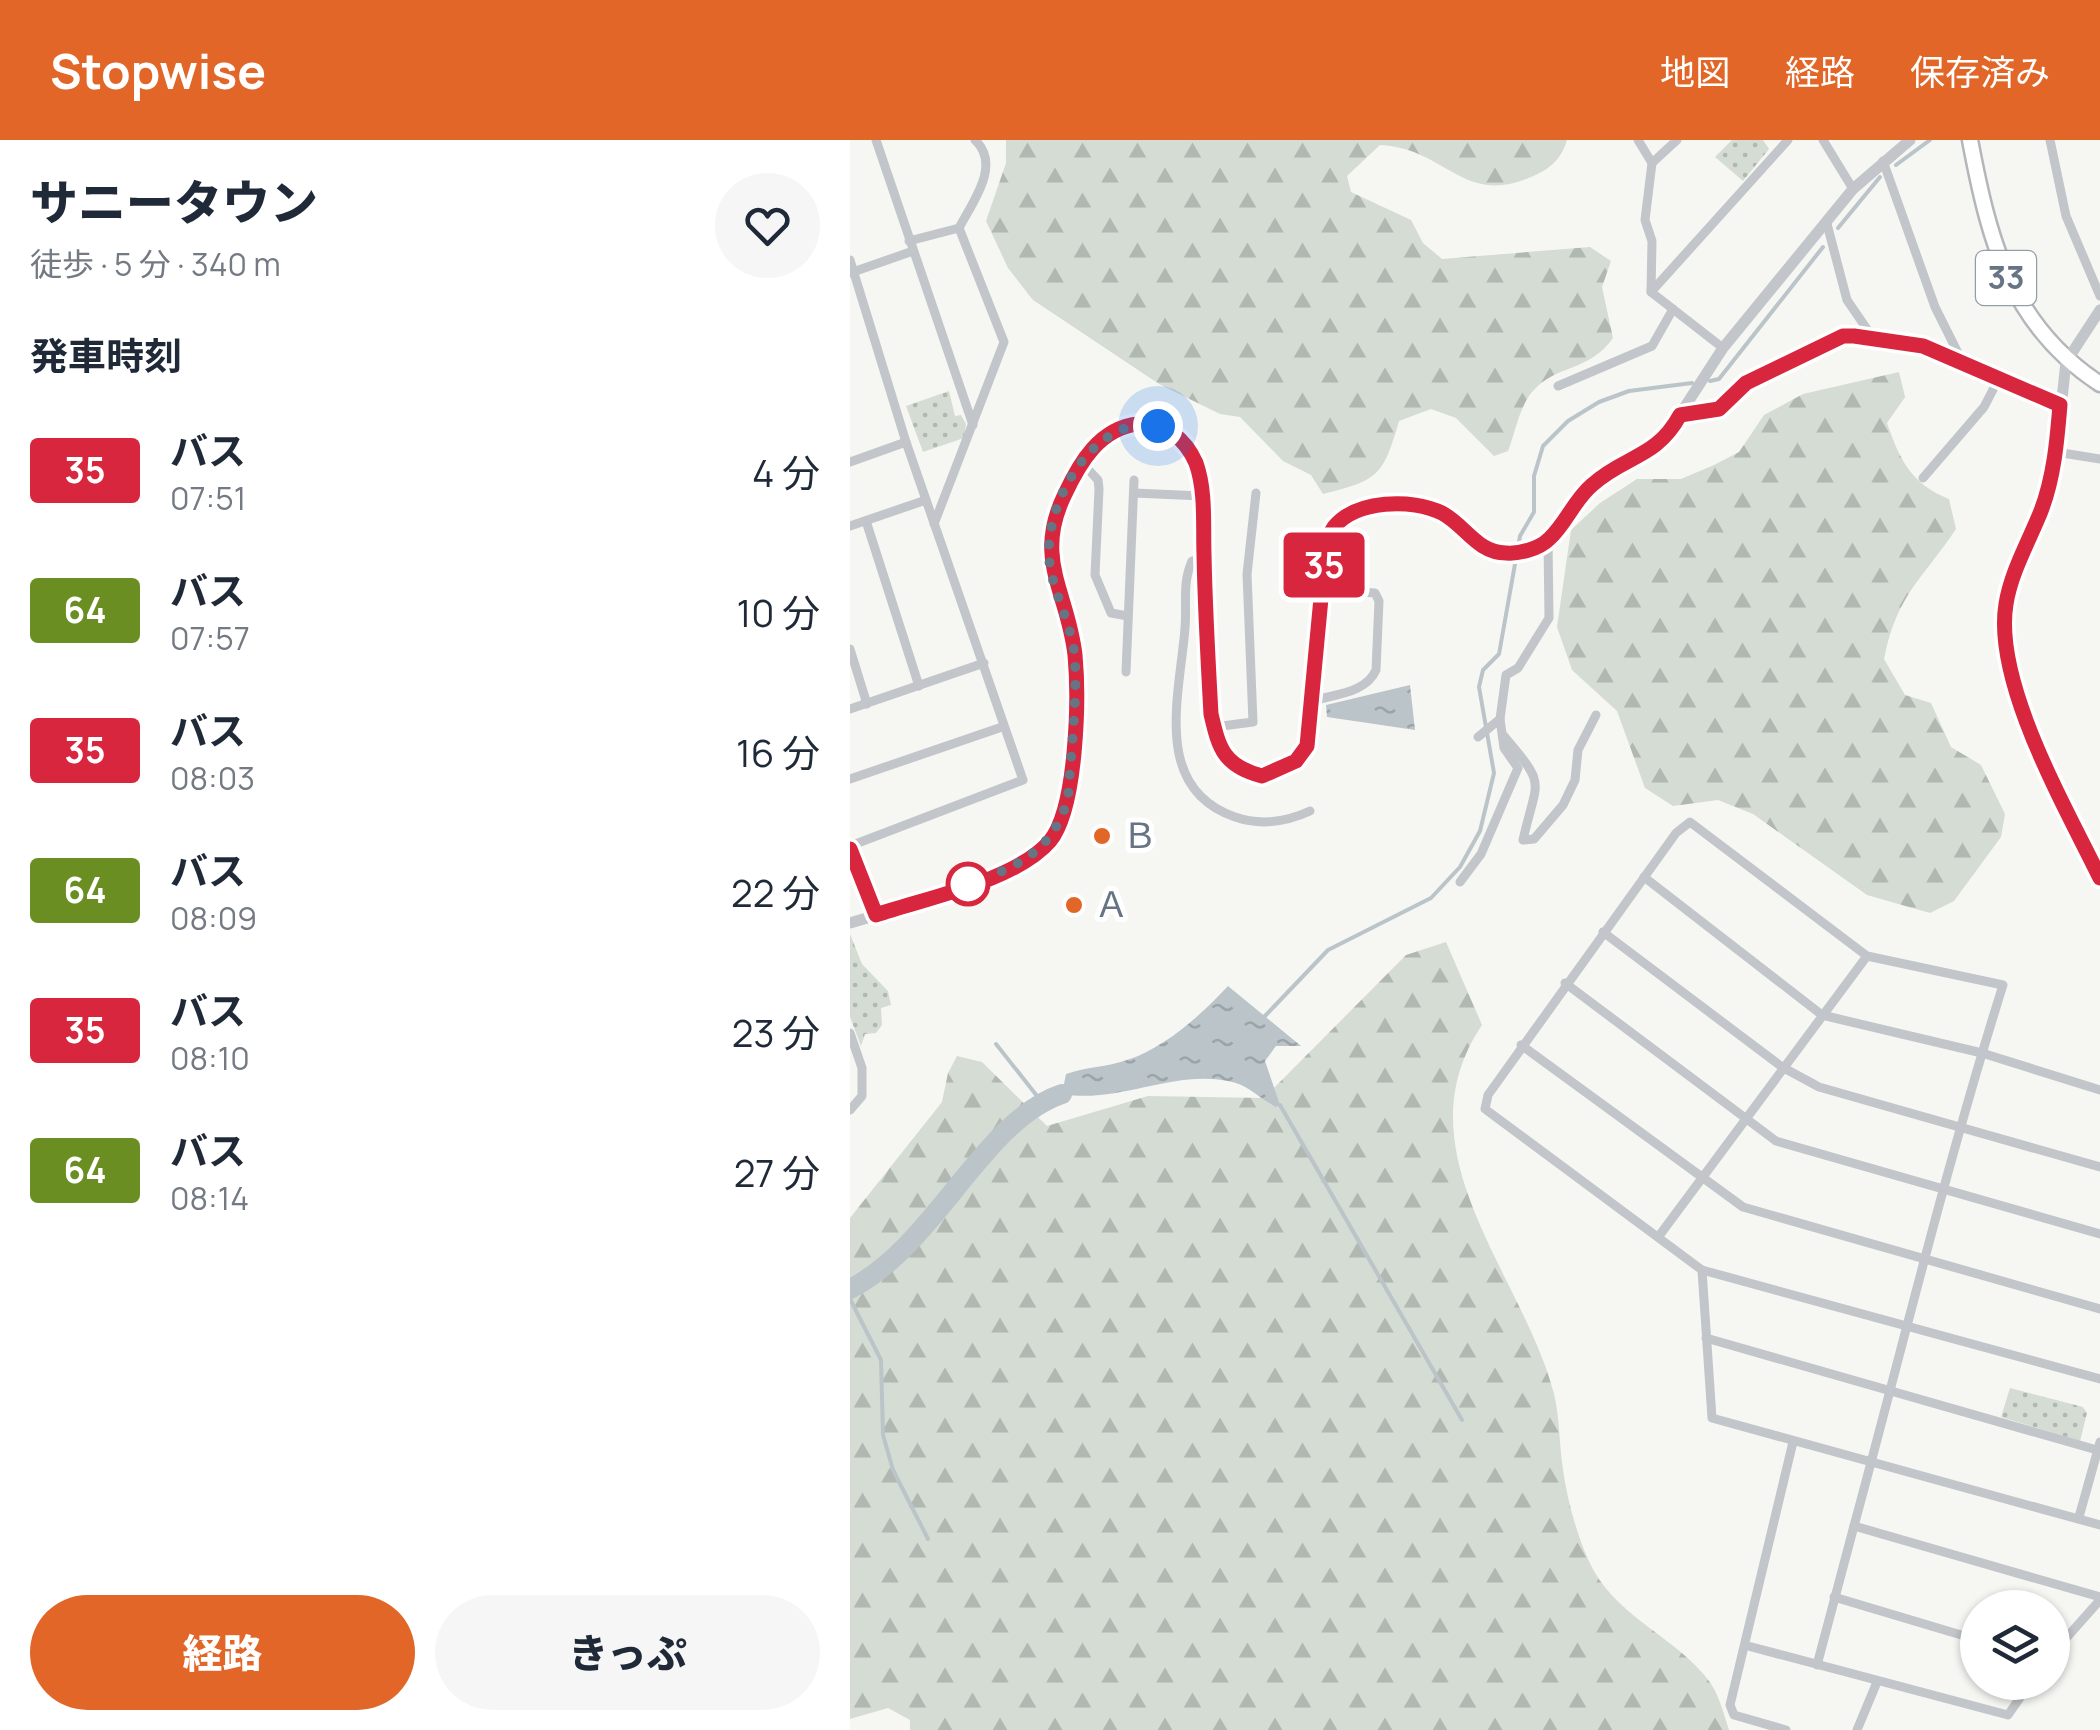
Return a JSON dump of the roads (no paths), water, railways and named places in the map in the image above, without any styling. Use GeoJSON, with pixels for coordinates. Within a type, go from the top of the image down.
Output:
{"type":"FeatureCollection","features":[{"type":"Feature","properties":{"kind":"main road","name":"33"},"geometry":{"type":"LineString","coordinates":[[1970,140],[1981,200],[2009,285],[2066,362],[2100,384]]}},
{"type":"Feature","properties":{"kind":"street"},"geometry":{"type":"LineString","coordinates":[[876,140],[973,425]]}},
{"type":"Feature","properties":{"kind":"street"},"geometry":{"type":"LineString","coordinates":[[876,915],[850,847],[1023,780],[906,442],[851,268],[958,228],[982,184],[987,164],[975,140]]}},
{"type":"Feature","properties":{"kind":"street"},"geometry":{"type":"LineString","coordinates":[[1638,140],[1652,163],[1645,220],[1652,241],[1651,292]]}},
{"type":"Feature","properties":{"kind":"street"},"geometry":{"type":"LineString","coordinates":[[1652,163],[1677,140]]}},
{"type":"Feature","properties":{"kind":"street"},"geometry":{"type":"LineString","coordinates":[[1651,292],[1788,140]]}},
{"type":"Feature","properties":{"kind":"street"},"geometry":{"type":"LineString","coordinates":[[1823,140],[1853,189]]}},
{"type":"Feature","properties":{"kind":"street"},"geometry":{"type":"LineString","coordinates":[[850,924],[1012,869],[1050,840],[1062,818],[1068,798],[1075,670],[1049,558],[1050,532],[1083,464],[1102,438],[1120,426],[1158,426],[1186,444],[1199,473],[1202,496],[1214,726],[1227,762],[1262,776],[1278,772],[1296,761],[1307,746],[1320,589],[1331,530],[1350,512],[1413,504],[1440,512],[1479,545],[1509,554],[1548,541],[1588,488],[1606,473],[1650,452],[1724,348],[1853,189],[1882,160],[1910,140]]}},
{"type":"Feature","properties":{"kind":"street"},"geometry":{"type":"LineString","coordinates":[[2050,140],[2066,216],[2100,296]]}},
{"type":"Feature","properties":{"kind":"street"},"geometry":{"type":"LineString","coordinates":[[1882,160],[1935,307],[1966,367]]}},
{"type":"Feature","properties":{"kind":"street"},"geometry":{"type":"LineString","coordinates":[[1827,224],[1848,300],[1873,338]]}},
{"type":"Feature","properties":{"kind":"street"},"geometry":{"type":"LineString","coordinates":[[934,524],[1004,342],[958,228]]}},
{"type":"Feature","properties":{"kind":"street"},"geometry":{"type":"LineString","coordinates":[[1651,292],[1724,348]]}},
{"type":"Feature","properties":{"kind":"street"},"geometry":{"type":"LineString","coordinates":[[1558,386],[1652,346],[1673,309]]}},
{"type":"Feature","properties":{"kind":"street"},"geometry":{"type":"LineString","coordinates":[[2100,310],[2066,362],[2056,452],[2042,506],[2014,576],[2003,626],[2036,743],[2100,878]]}},
{"type":"Feature","properties":{"kind":"street"},"geometry":{"type":"LineString","coordinates":[[1680,415],[1719,409],[1746,383],[1843,336],[1923,346],[2060,405]]}},
{"type":"Feature","properties":{"kind":"street"},"geometry":{"type":"LineString","coordinates":[[1923,478],[1984,407],[1998,380]]}},
{"type":"Feature","properties":{"kind":"street"},"geometry":{"type":"LineString","coordinates":[[850,462],[906,442]]}},
{"type":"Feature","properties":{"kind":"street"},"geometry":{"type":"LineString","coordinates":[[2056,452],[2100,459]]}},
{"type":"Feature","properties":{"kind":"street"},"geometry":{"type":"LineString","coordinates":[[1083,464],[1098,480],[1099,489],[1094,576],[1112,613],[1128,616]]}},
{"type":"Feature","properties":{"kind":"street"},"geometry":{"type":"LineString","coordinates":[[1126,672],[1134,480]]}},
{"type":"Feature","properties":{"kind":"street"},"geometry":{"type":"LineString","coordinates":[[1134,493],[1202,496]]}},
{"type":"Feature","properties":{"kind":"street"},"geometry":{"type":"LineString","coordinates":[[1214,726],[1253,722],[1247,574],[1256,493]]}},
{"type":"Feature","properties":{"kind":"street"},"geometry":{"type":"LineString","coordinates":[[850,526],[926,500]]}},
{"type":"Feature","properties":{"kind":"street"},"geometry":{"type":"LineString","coordinates":[[866,521],[919,686]]}},
{"type":"Feature","properties":{"kind":"street"},"geometry":{"type":"LineString","coordinates":[[1460,882],[1481,854],[1498,808],[1515,780],[1518,768],[1504,748],[1496,722],[1506,675],[1518,668],[1549,618],[1548,541]]}},
{"type":"Feature","properties":{"kind":"street"},"geometry":{"type":"LineString","coordinates":[[1204,558],[1192,561],[1184,578],[1185,628],[1174,723],[1183,770],[1204,800],[1247,821],[1281,821],[1310,812]]}},
{"type":"Feature","properties":{"kind":"street"},"geometry":{"type":"LineString","coordinates":[[1313,700],[1359,688],[1371,681],[1376,670],[1380,601],[1375,594],[1320,589]]}},
{"type":"Feature","properties":{"kind":"street"},"geometry":{"type":"LineString","coordinates":[[850,649],[867,704]]}},
{"type":"Feature","properties":{"kind":"street"},"geometry":{"type":"LineString","coordinates":[[850,710],[984,663]]}},
{"type":"Feature","properties":{"kind":"street"},"geometry":{"type":"LineString","coordinates":[[1502,735],[1535,772],[1538,792],[1522,840],[1534,839],[1562,805],[1575,780],[1578,750],[1596,715]]}},
{"type":"Feature","properties":{"kind":"street"},"geometry":{"type":"LineString","coordinates":[[1478,736],[1496,722]]}},
{"type":"Feature","properties":{"kind":"street"},"geometry":{"type":"LineString","coordinates":[[850,779],[1002,727]]}},
{"type":"Feature","properties":{"kind":"street"},"geometry":{"type":"LineString","coordinates":[[1817,1665],[1834,1597],[1872,1462],[1908,1325],[1926,1259],[1943,1188],[2003,985],[1867,956],[1690,822],[1676,833],[1521,1045],[1488,1094],[1485,1108],[1702,1270],[1908,1325],[2100,1380]]}},
{"type":"Feature","properties":{"kind":"street"},"geometry":{"type":"LineString","coordinates":[[1644,878],[1822,1016],[1982,1053],[2100,1090]]}},
{"type":"Feature","properties":{"kind":"street"},"geometry":{"type":"LineString","coordinates":[[1603,932],[1782,1067],[1819,1088],[2100,1167]]}},
{"type":"Feature","properties":{"kind":"street"},"geometry":{"type":"LineString","coordinates":[[1659,1236],[1700,1175],[1867,956]]}},
{"type":"Feature","properties":{"kind":"street"},"geometry":{"type":"LineString","coordinates":[[1566,983],[1776,1141],[2100,1234]]}},
{"type":"Feature","properties":{"kind":"street"},"geometry":{"type":"LineString","coordinates":[[850,1033],[862,1068],[862,1096],[850,1110]]}},
{"type":"Feature","properties":{"kind":"street"},"geometry":{"type":"LineString","coordinates":[[1521,1045],[1743,1207],[2100,1309]]}},
{"type":"Feature","properties":{"kind":"street"},"geometry":{"type":"LineString","coordinates":[[1702,1270],[1712,1418],[2100,1525]]}},
{"type":"Feature","properties":{"kind":"street"},"geometry":{"type":"LineString","coordinates":[[1706,1338],[2099,1446],[2079,1517]]}},
{"type":"Feature","properties":{"kind":"street"},"geometry":{"type":"LineString","coordinates":[[1786,1730],[1734,1715],[1730,1705],[1748,1646],[1793,1442]]}},
{"type":"Feature","properties":{"kind":"street"},"geometry":{"type":"LineString","coordinates":[[1854,1526],[2100,1599],[2070,1633]]}},
{"type":"Feature","properties":{"kind":"street"},"geometry":{"type":"LineString","coordinates":[[1834,1597],[1960,1635]]}},
{"type":"Feature","properties":{"kind":"street"},"geometry":{"type":"LineString","coordinates":[[1748,1646],[2008,1715],[2018,1700]]}},
{"type":"Feature","properties":{"kind":"street"},"geometry":{"type":"LineString","coordinates":[[1857,1730],[1877,1682]]}},
{"type":"Feature","properties":{"kind":"water"},"geometry":{"type":"Polygon","coordinates":[[[1410,685],[1415,730],[1327,717],[1326,705],[1410,685]]]}},
{"type":"Feature","properties":{"kind":"water"},"geometry":{"type":"Polygon","coordinates":[[[1228,986],[1301,1046],[1276,1046],[1265,1061],[1280,1105],[1276,1107],[1235,1083],[1207,1079],[1104,1095],[1062,1094],[1066,1074],[1141,1055],[1195,1019],[1228,986]]]}},
{"type":"Feature","properties":{"kind":"waterway"},"geometry":{"type":"LineString","coordinates":[[1896,165],[1930,140]]}},
{"type":"Feature","properties":{"kind":"waterway"},"geometry":{"type":"LineString","coordinates":[[1838,228],[1880,177]]}},
{"type":"Feature","properties":{"kind":"waterway"},"geometry":{"type":"LineString","coordinates":[[1710,381],[1719,379],[1823,247]]}},
{"type":"Feature","properties":{"kind":"waterway"},"geometry":{"type":"LineString","coordinates":[[1265,1016],[1328,950],[1431,898],[1460,867],[1480,831],[1494,773],[1479,687],[1483,670],[1499,654],[1520,536],[1534,512],[1534,476],[1543,446],[1568,421],[1599,402],[1629,391],[1692,383]]}},
{"type":"Feature","properties":{"kind":"waterway"},"geometry":{"type":"LineString","coordinates":[[996,1044],[1041,1101]]}},
{"type":"Feature","properties":{"kind":"waterway"},"geometry":{"type":"LineString","coordinates":[[850,1289],[881,1269],[908,1244],[1007,1130],[1033,1108],[1062,1094]]}},
{"type":"Feature","properties":{"kind":"waterway"},"geometry":{"type":"LineString","coordinates":[[1280,1105],[1462,1420]]}},
{"type":"Feature","properties":{"kind":"waterway"},"geometry":{"type":"LineString","coordinates":[[850,1299],[881,1360],[883,1435],[893,1470],[928,1539]]}},
{"type":"Feature","properties":{"kind":"place","name":"Ｂ"},"geometry":{"type":"Point","coordinates":[1102,836]}},
{"type":"Feature","properties":{"kind":"place","name":"Ａ"},"geometry":{"type":"Point","coordinates":[1074,905]}}]}
